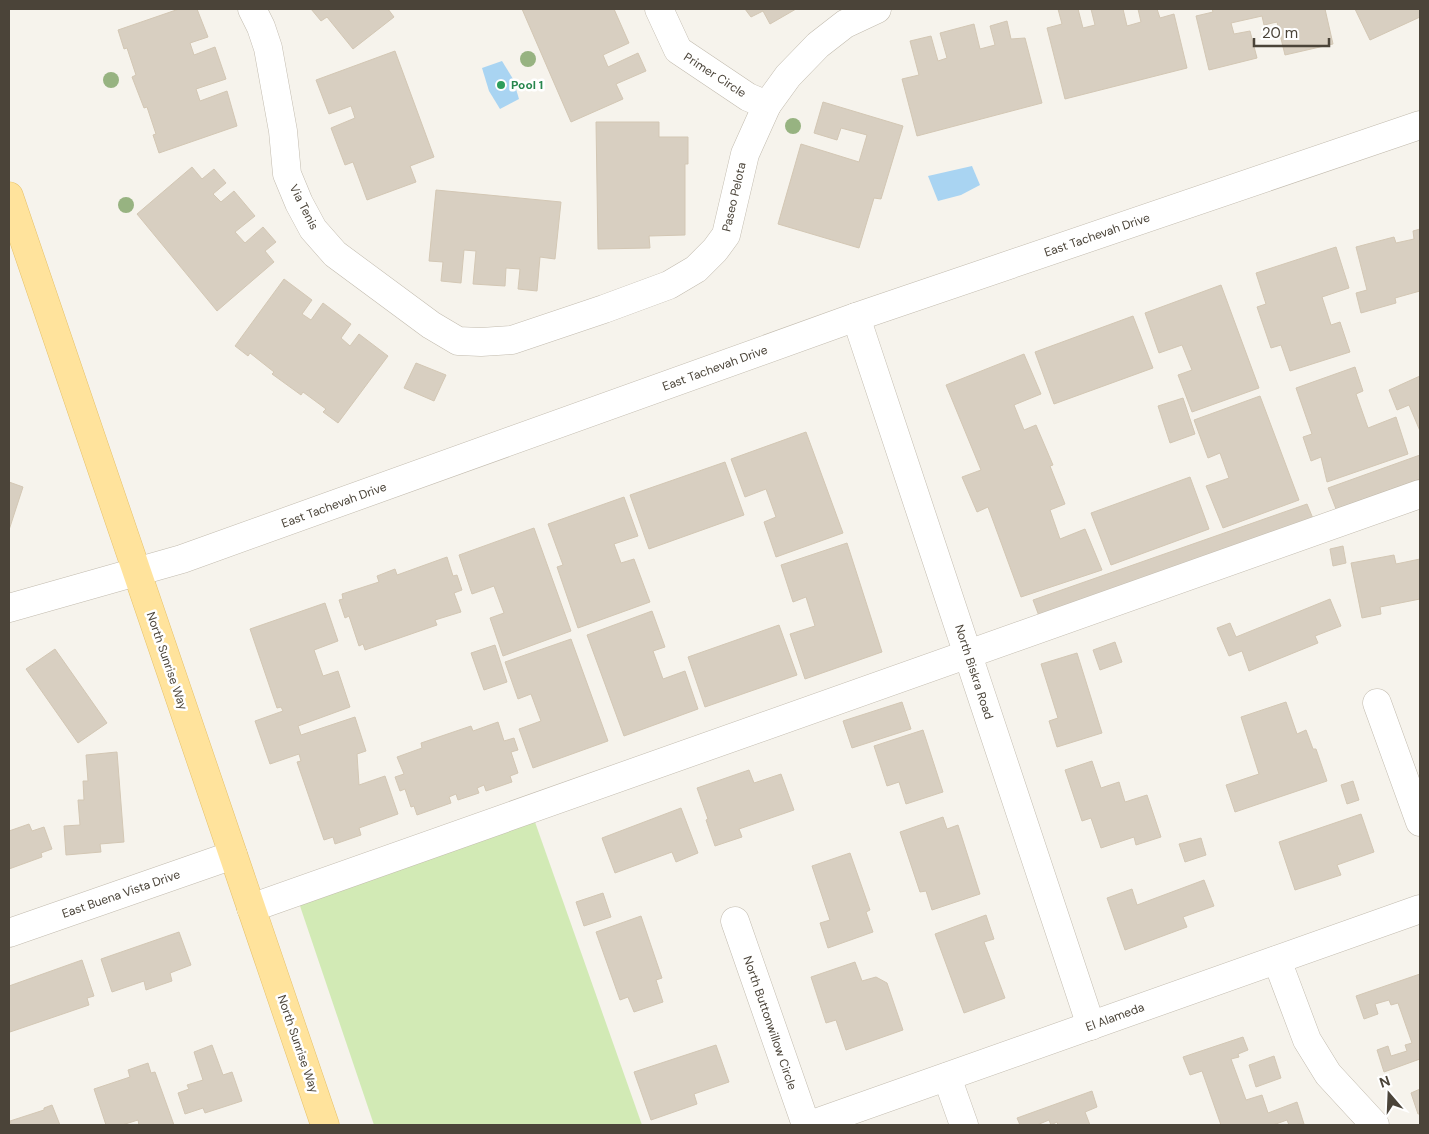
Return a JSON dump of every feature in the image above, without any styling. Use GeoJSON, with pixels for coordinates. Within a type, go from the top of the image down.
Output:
{"type":"FeatureCollection","features":[{"type":"Feature","properties":{"kind":"main road","name":"North Sunrise Way"},"geometry":{"type":"LineString","coordinates":[[9,196],[325,1125]]}},
{"type":"Feature","properties":{"kind":"street","name":"Via Tenis"},"geometry":{"type":"LineString","coordinates":[[252,9],[268,48],[287,174],[299,203],[313,228],[335,254],[431,326],[458,341]]}},
{"type":"Feature","properties":{"kind":"street","name":"Primer Circle"},"geometry":{"type":"LineString","coordinates":[[659,9],[678,50],[748,97],[767,104]]}},
{"type":"Feature","properties":{"kind":"street","name":"Paseo Pelota"},"geometry":{"type":"LineString","coordinates":[[458,341],[512,340],[669,285],[696,269],[715,250],[726,235],[745,154],[767,104],[788,76],[818,45],[845,24],[877,9]]}},
{"type":"Feature","properties":{"kind":"street","name":"East Tachevah Drive"},"geometry":{"type":"LineString","coordinates":[[9,608],[182,559],[856,317],[1420,125]]}},
{"type":"Feature","properties":{"kind":"street","name":"North Biskra Road"},"geometry":{"type":"LineString","coordinates":[[856,317],[1091,1026]]}},
{"type":"Feature","properties":{"kind":"street"},"geometry":{"type":"LineString","coordinates":[[251,908],[1420,494]]}},
{"type":"Feature","properties":{"kind":"street"},"geometry":{"type":"LineString","coordinates":[[1377,703],[1420,822]]}},
{"type":"Feature","properties":{"kind":"street","name":"East Buena Vista Drive"},"geometry":{"type":"LineString","coordinates":[[9,933],[234,855]]}},
{"type":"Feature","properties":{"kind":"street","name":"El Alameda"},"geometry":{"type":"LineString","coordinates":[[810,1125],[1420,909]]}},
{"type":"Feature","properties":{"kind":"street","name":"North Buttonwillow Circle"},"geometry":{"type":"LineString","coordinates":[[735,921],[806,1125]]}},
{"type":"Feature","properties":{"kind":"street"},"geometry":{"type":"LineString","coordinates":[[1277,960],[1307,1040],[1328,1074],[1375,1125]]}},
{"type":"Feature","properties":{"kind":"street"},"geometry":{"type":"LineString","coordinates":[[947,1077],[964,1125]]}},
{"type":"Feature","properties":{"kind":"green space"},"geometry":{"type":"Polygon","coordinates":[[[535,822],[642,1125],[374,1125],[299,903],[535,822]]]}},
{"type":"Feature","properties":{"kind":"water","name":"Pool 1"},"geometry":{"type":"Polygon","coordinates":[[[502,61],[513,79],[519,99],[500,109],[489,91],[482,68],[502,61]]]}},
{"type":"Feature","properties":{"kind":"water"},"geometry":{"type":"Polygon","coordinates":[[[972,166],[980,185],[961,195],[938,201],[928,176],[972,166]]]}},
{"type":"Feature","properties":{"kind":"building"},"geometry":{"type":"Polygon","coordinates":[[[179,9],[197,9],[208,37],[190,43],[194,55],[215,47],[226,79],[196,89],[200,101],[227,91],[237,126],[159,153],[153,135],[156,134],[147,107],[144,108],[132,77],[136,75],[127,48],[124,49],[118,30],[179,9]]]}},
{"type":"Feature","properties":{"kind":"building"},"geometry":{"type":"Polygon","coordinates":[[[311,9],[388,9],[394,17],[353,49],[327,17],[321,21],[311,9]]]}},
{"type":"Feature","properties":{"kind":"building"},"geometry":{"type":"Polygon","coordinates":[[[522,9],[614,9],[629,43],[603,55],[608,67],[638,53],[646,71],[616,84],[623,99],[571,122],[522,9]]]}},
{"type":"Feature","properties":{"kind":"building"},"geometry":{"type":"Polygon","coordinates":[[[745,9],[796,9],[770,24],[763,11],[751,17],[745,9]]]}},
{"type":"Feature","properties":{"kind":"building"},"geometry":{"type":"Polygon","coordinates":[[[1058,9],[1078,9],[1083,28],[1095,25],[1091,9],[1123,9],[1127,26],[1141,22],[1138,9],[1157,9],[1160,18],[1174,14],[1187,68],[1065,99],[1047,28],[1062,24],[1058,9]]]}},
{"type":"Feature","properties":{"kind":"building"},"geometry":{"type":"Polygon","coordinates":[[[1212,9],[1325,9],[1333,44],[1285,55],[1277,22],[1264,25],[1262,16],[1231,23],[1234,34],[1250,31],[1257,58],[1209,70],[1196,16],[1213,12],[1212,9]]]}},
{"type":"Feature","properties":{"kind":"building"},"geometry":{"type":"Polygon","coordinates":[[[1355,9],[1420,9],[1420,17],[1370,40],[1355,9]]]}},
{"type":"Feature","properties":{"kind":"building"},"geometry":{"type":"Polygon","coordinates":[[[1007,21],[1011,39],[1025,38],[1042,103],[917,136],[902,79],[919,75],[910,41],[931,36],[938,61],[947,58],[940,33],[974,24],[980,49],[995,45],[990,26],[1007,21]]]}},
{"type":"Feature","properties":{"kind":"building"},"geometry":{"type":"Polygon","coordinates":[[[395,51],[434,157],[410,166],[416,182],[367,200],[353,162],[345,165],[331,128],[355,118],[351,106],[329,114],[316,80],[395,51]]]}},
{"type":"Feature","properties":{"kind":"building"},"geometry":{"type":"Polygon","coordinates":[[[823,102],[903,126],[881,199],[874,198],[859,248],[778,224],[801,144],[859,162],[867,135],[841,128],[837,140],[814,133],[823,102]]]}},
{"type":"Feature","properties":{"kind":"building"},"geometry":{"type":"Polygon","coordinates":[[[596,122],[659,122],[659,137],[688,137],[688,164],[685,164],[685,235],[649,236],[650,248],[598,249],[596,122]]]}},
{"type":"Feature","properties":{"kind":"building"},"geometry":{"type":"Polygon","coordinates":[[[192,167],[202,179],[214,169],[226,183],[213,194],[221,202],[234,191],[255,216],[235,232],[245,243],[263,227],[276,242],[265,251],[274,262],[217,311],[137,214],[192,167]]]}},
{"type":"Feature","properties":{"kind":"building"},"geometry":{"type":"Polygon","coordinates":[[[436,190],[561,202],[555,259],[540,257],[537,291],[518,289],[520,269],[506,268],[505,286],[473,284],[476,251],[464,250],[461,283],[441,281],[443,262],[429,261],[436,190]]]}},
{"type":"Feature","properties":{"kind":"building"},"geometry":{"type":"Polygon","coordinates":[[[1420,229],[1420,291],[1395,298],[1396,303],[1361,313],[1356,293],[1367,290],[1356,247],[1394,237],[1396,243],[1414,239],[1413,231],[1420,229]]]}},
{"type":"Feature","properties":{"kind":"building"},"geometry":{"type":"Polygon","coordinates":[[[1336,247],[1349,288],[1322,297],[1331,325],[1340,322],[1350,352],[1290,371],[1281,345],[1271,348],[1257,307],[1266,304],[1256,273],[1336,247]]]}},
{"type":"Feature","properties":{"kind":"building"},"geometry":{"type":"Polygon","coordinates":[[[284,279],[312,300],[302,314],[311,320],[323,303],[351,324],[341,338],[350,346],[359,334],[388,356],[338,423],[323,412],[326,409],[303,392],[301,395],[272,374],[274,372],[250,353],[248,356],[235,346],[284,279]]]}},
{"type":"Feature","properties":{"kind":"building"},"geometry":{"type":"Polygon","coordinates":[[[1221,285],[1259,388],[1192,412],[1178,375],[1192,370],[1182,345],[1159,353],[1145,313],[1221,285]]]}},
{"type":"Feature","properties":{"kind":"building"},"geometry":{"type":"Polygon","coordinates":[[[1133,316],[1153,368],[1054,404],[1035,352],[1133,316]]]}},
{"type":"Feature","properties":{"kind":"building"},"geometry":{"type":"Polygon","coordinates":[[[1024,354],[1041,394],[1014,405],[1024,430],[1036,425],[1053,465],[1050,466],[1065,504],[1050,510],[1060,539],[1085,529],[1102,570],[1021,597],[988,507],[977,512],[962,477],[981,470],[946,385],[1024,354]]]}},
{"type":"Feature","properties":{"kind":"building"},"geometry":{"type":"Polygon","coordinates":[[[416,363],[446,375],[434,401],[404,388],[416,363]]]}},
{"type":"Feature","properties":{"kind":"building"},"geometry":{"type":"Polygon","coordinates":[[[1355,367],[1363,391],[1356,394],[1368,428],[1396,417],[1408,454],[1327,482],[1321,457],[1311,461],[1303,437],[1312,434],[1296,388],[1355,367]]]}},
{"type":"Feature","properties":{"kind":"building"},"geometry":{"type":"Polygon","coordinates":[[[1420,376],[1420,431],[1409,405],[1397,410],[1389,390],[1420,376]]]}},
{"type":"Feature","properties":{"kind":"building"},"geometry":{"type":"Polygon","coordinates":[[[1260,396],[1299,500],[1223,528],[1206,486],[1229,478],[1220,453],[1208,458],[1194,420],[1260,396]]]}},
{"type":"Feature","properties":{"kind":"building"},"geometry":{"type":"Polygon","coordinates":[[[1183,398],[1195,434],[1170,443],[1158,406],[1183,398]]]}},
{"type":"Feature","properties":{"kind":"building"},"geometry":{"type":"Polygon","coordinates":[[[806,432],[843,533],[776,557],[764,522],[776,517],[766,489],[745,497],[731,459],[806,432]]]}},
{"type":"Feature","properties":{"kind":"building"},"geometry":{"type":"Polygon","coordinates":[[[1420,455],[1420,479],[1336,509],[1328,488],[1420,455]]]}},
{"type":"Feature","properties":{"kind":"building"},"geometry":{"type":"Polygon","coordinates":[[[725,462],[744,515],[649,549],[630,495],[725,462]]]}},
{"type":"Feature","properties":{"kind":"building"},"geometry":{"type":"Polygon","coordinates":[[[1190,477],[1209,529],[1111,565],[1091,513],[1190,477]]]}},
{"type":"Feature","properties":{"kind":"building"},"geometry":{"type":"Polygon","coordinates":[[[9,482],[23,487],[9,530],[9,482]]]}},
{"type":"Feature","properties":{"kind":"building"},"geometry":{"type":"Polygon","coordinates":[[[624,497],[638,536],[614,544],[621,563],[634,559],[650,602],[578,628],[557,567],[563,565],[548,524],[624,497]]]}},
{"type":"Feature","properties":{"kind":"building"},"geometry":{"type":"Polygon","coordinates":[[[1307,504],[1314,521],[1039,616],[1033,600],[1307,504]]]}},
{"type":"Feature","properties":{"kind":"building"},"geometry":{"type":"Polygon","coordinates":[[[534,528],[571,631],[503,656],[490,618],[504,613],[494,586],[472,594],[459,555],[534,528]]]}},
{"type":"Feature","properties":{"kind":"building"},"geometry":{"type":"Polygon","coordinates":[[[847,543],[882,652],[805,679],[790,634],[815,626],[806,597],[793,602],[781,565],[847,543]]]}},
{"type":"Feature","properties":{"kind":"building"},"geometry":{"type":"Polygon","coordinates":[[[1343,546],[1346,563],[1333,566],[1330,549],[1343,546]]]}},
{"type":"Feature","properties":{"kind":"building"},"geometry":{"type":"Polygon","coordinates":[[[1394,555],[1396,564],[1420,559],[1420,599],[1380,607],[1381,614],[1362,618],[1351,563],[1394,555]]]}},
{"type":"Feature","properties":{"kind":"building"},"geometry":{"type":"Polygon","coordinates":[[[447,557],[453,576],[457,575],[462,590],[454,593],[461,612],[435,620],[437,625],[365,650],[363,644],[359,646],[349,616],[345,618],[339,600],[343,599],[342,594],[379,582],[377,576],[395,569],[397,575],[447,557]]]}},
{"type":"Feature","properties":{"kind":"building"},"geometry":{"type":"Polygon","coordinates":[[[1330,599],[1341,626],[1315,636],[1318,643],[1249,671],[1242,651],[1229,656],[1217,628],[1230,623],[1236,637],[1330,599]]]}},
{"type":"Feature","properties":{"kind":"building"},"geometry":{"type":"Polygon","coordinates":[[[325,603],[338,641],[314,650],[323,676],[338,671],[350,707],[298,726],[301,735],[355,717],[366,751],[357,754],[359,785],[385,776],[398,814],[359,828],[361,835],[335,844],[333,837],[324,840],[297,762],[301,761],[299,754],[270,764],[255,721],[283,711],[281,707],[277,708],[250,629],[325,603]]]}},
{"type":"Feature","properties":{"kind":"building"},"geometry":{"type":"Polygon","coordinates":[[[652,611],[665,647],[653,651],[663,679],[685,671],[698,709],[624,736],[587,635],[652,611]]]}},
{"type":"Feature","properties":{"kind":"building"},"geometry":{"type":"Polygon","coordinates":[[[779,625],[797,675],[705,707],[688,657],[779,625]]]}},
{"type":"Feature","properties":{"kind":"building"},"geometry":{"type":"Polygon","coordinates":[[[571,639],[608,741],[533,768],[519,729],[541,721],[531,694],[518,699],[505,662],[571,639]]]}},
{"type":"Feature","properties":{"kind":"building"},"geometry":{"type":"Polygon","coordinates":[[[1115,642],[1122,662],[1100,670],[1093,650],[1115,642]]]}},
{"type":"Feature","properties":{"kind":"building"},"geometry":{"type":"Polygon","coordinates":[[[495,645],[507,682],[484,690],[471,653],[495,645]]]}},
{"type":"Feature","properties":{"kind":"building"},"geometry":{"type":"Polygon","coordinates":[[[55,649],[107,723],[78,743],[26,669],[55,649]]]}},
{"type":"Feature","properties":{"kind":"building"},"geometry":{"type":"Polygon","coordinates":[[[1077,653],[1102,733],[1057,747],[1049,721],[1058,718],[1041,664],[1077,653]]]}},
{"type":"Feature","properties":{"kind":"building"},"geometry":{"type":"Polygon","coordinates":[[[902,702],[911,729],[852,748],[843,721],[902,702]]]}},
{"type":"Feature","properties":{"kind":"building"},"geometry":{"type":"Polygon","coordinates":[[[1286,702],[1297,734],[1306,730],[1313,749],[1316,749],[1327,781],[1235,812],[1226,785],[1259,774],[1241,717],[1286,702]]]}},
{"type":"Feature","properties":{"kind":"building"},"geometry":{"type":"Polygon","coordinates":[[[498,722],[504,741],[514,738],[518,750],[511,752],[518,773],[510,776],[512,782],[486,791],[484,785],[477,788],[479,793],[458,800],[456,794],[449,797],[451,803],[417,815],[414,806],[411,807],[405,789],[400,791],[395,777],[404,774],[397,757],[422,748],[421,743],[471,726],[473,731],[498,722]]]}},
{"type":"Feature","properties":{"kind":"building"},"geometry":{"type":"Polygon","coordinates":[[[923,730],[943,792],[906,804],[899,782],[887,786],[874,746],[923,730]]]}},
{"type":"Feature","properties":{"kind":"building"},"geometry":{"type":"Polygon","coordinates":[[[117,752],[124,842],[100,844],[101,852],[66,855],[64,826],[80,825],[78,800],[84,800],[83,781],[88,781],[86,755],[117,752]]]}},
{"type":"Feature","properties":{"kind":"building"},"geometry":{"type":"Polygon","coordinates":[[[1092,761],[1101,788],[1119,782],[1125,802],[1147,795],[1161,837],[1136,845],[1134,837],[1101,848],[1091,818],[1082,821],[1065,770],[1092,761]]]}},
{"type":"Feature","properties":{"kind":"building"},"geometry":{"type":"Polygon","coordinates":[[[749,770],[754,783],[781,774],[794,810],[739,829],[742,837],[715,846],[697,788],[749,770]]]}},
{"type":"Feature","properties":{"kind":"building"},"geometry":{"type":"Polygon","coordinates":[[[1353,781],[1359,800],[1347,804],[1341,785],[1353,781]]]}},
{"type":"Feature","properties":{"kind":"building"},"geometry":{"type":"Polygon","coordinates":[[[681,808],[698,853],[676,862],[672,852],[615,873],[602,838],[681,808]]]}},
{"type":"Feature","properties":{"kind":"building"},"geometry":{"type":"Polygon","coordinates":[[[1361,814],[1374,852],[1337,865],[1341,875],[1295,890],[1279,842],[1361,814]]]}},
{"type":"Feature","properties":{"kind":"building"},"geometry":{"type":"Polygon","coordinates":[[[943,817],[947,829],[958,825],[980,894],[932,910],[926,891],[920,892],[900,832],[943,817]]]}},
{"type":"Feature","properties":{"kind":"building"},"geometry":{"type":"Polygon","coordinates":[[[29,824],[32,831],[44,827],[52,849],[41,853],[42,857],[9,869],[9,831],[29,824]]]}},
{"type":"Feature","properties":{"kind":"building"},"geometry":{"type":"Polygon","coordinates":[[[1201,838],[1206,855],[1185,862],[1179,844],[1201,838]]]}},
{"type":"Feature","properties":{"kind":"building"},"geometry":{"type":"Polygon","coordinates":[[[850,853],[870,910],[866,912],[873,932],[828,948],[820,923],[830,920],[812,866],[850,853]]]}},
{"type":"Feature","properties":{"kind":"building"},"geometry":{"type":"Polygon","coordinates":[[[1204,880],[1214,906],[1183,917],[1187,927],[1125,950],[1107,898],[1132,889],[1137,905],[1204,880]]]}},
{"type":"Feature","properties":{"kind":"building"},"geometry":{"type":"Polygon","coordinates":[[[603,893],[611,917],[584,926],[576,902],[603,893]]]}},
{"type":"Feature","properties":{"kind":"building"},"geometry":{"type":"Polygon","coordinates":[[[986,915],[994,939],[984,942],[1005,998],[964,1013],[935,934],[986,915]]]}},
{"type":"Feature","properties":{"kind":"building"},"geometry":{"type":"Polygon","coordinates":[[[641,916],[662,978],[656,980],[663,1002],[634,1012],[628,997],[620,1000],[596,932],[641,916]]]}},
{"type":"Feature","properties":{"kind":"building"},"geometry":{"type":"Polygon","coordinates":[[[179,932],[191,965],[170,973],[172,981],[146,990],[144,981],[112,992],[101,959],[179,932]]]}},
{"type":"Feature","properties":{"kind":"building"},"geometry":{"type":"Polygon","coordinates":[[[82,960],[94,996],[87,998],[89,1005],[10,1032],[9,986],[82,960]]]}},
{"type":"Feature","properties":{"kind":"building"},"geometry":{"type":"Polygon","coordinates":[[[855,962],[862,981],[876,977],[887,983],[903,1030],[846,1050],[836,1020],[826,1023],[811,977],[855,962]]]}},
{"type":"Feature","properties":{"kind":"building"},"geometry":{"type":"Polygon","coordinates":[[[1420,974],[1420,1059],[1384,1072],[1377,1050],[1388,1046],[1391,1056],[1407,1051],[1405,1045],[1412,1043],[1398,1003],[1391,1005],[1389,1000],[1375,1004],[1378,1014],[1364,1019],[1356,996],[1420,974]]]}},
{"type":"Feature","properties":{"kind":"building"},"geometry":{"type":"Polygon","coordinates":[[[1243,1037],[1248,1050],[1238,1054],[1239,1057],[1231,1059],[1246,1100],[1262,1095],[1268,1113],[1297,1102],[1304,1124],[1289,1125],[1287,1120],[1273,1125],[1221,1125],[1202,1071],[1190,1075],[1183,1057],[1243,1037]]]}},
{"type":"Feature","properties":{"kind":"building"},"geometry":{"type":"Polygon","coordinates":[[[212,1045],[223,1075],[232,1072],[242,1101],[205,1113],[203,1108],[185,1114],[178,1093],[189,1089],[187,1085],[203,1080],[194,1052],[212,1045]]]}},
{"type":"Feature","properties":{"kind":"building"},"geometry":{"type":"Polygon","coordinates":[[[716,1045],[729,1082],[694,1094],[697,1104],[651,1120],[634,1072],[716,1045]]]}},
{"type":"Feature","properties":{"kind":"building"},"geometry":{"type":"Polygon","coordinates":[[[1274,1056],[1281,1078],[1256,1087],[1249,1065],[1274,1056]]]}},
{"type":"Feature","properties":{"kind":"building"},"geometry":{"type":"Polygon","coordinates":[[[148,1063],[151,1073],[155,1072],[174,1125],[139,1125],[138,1120],[122,1125],[106,1125],[94,1089],[130,1077],[128,1070],[148,1063]]]}},
{"type":"Feature","properties":{"kind":"building"},"geometry":{"type":"Polygon","coordinates":[[[1420,1089],[1420,1114],[1418,1114],[1411,1093],[1420,1089]]]}},
{"type":"Feature","properties":{"kind":"building"},"geometry":{"type":"Polygon","coordinates":[[[1092,1091],[1097,1107],[1085,1112],[1090,1125],[1058,1125],[1057,1122],[1051,1125],[1049,1120],[1037,1125],[1020,1125],[1017,1118],[1092,1091]]]}},
{"type":"Feature","properties":{"kind":"building"},"geometry":{"type":"Polygon","coordinates":[[[52,1105],[60,1125],[11,1125],[10,1121],[44,1110],[44,1108],[52,1105]]]}},
{"type":"Feature","properties":{"kind":"place","name":"Pool 1"},"geometry":{"type":"Point","coordinates":[501,85]}}]}
